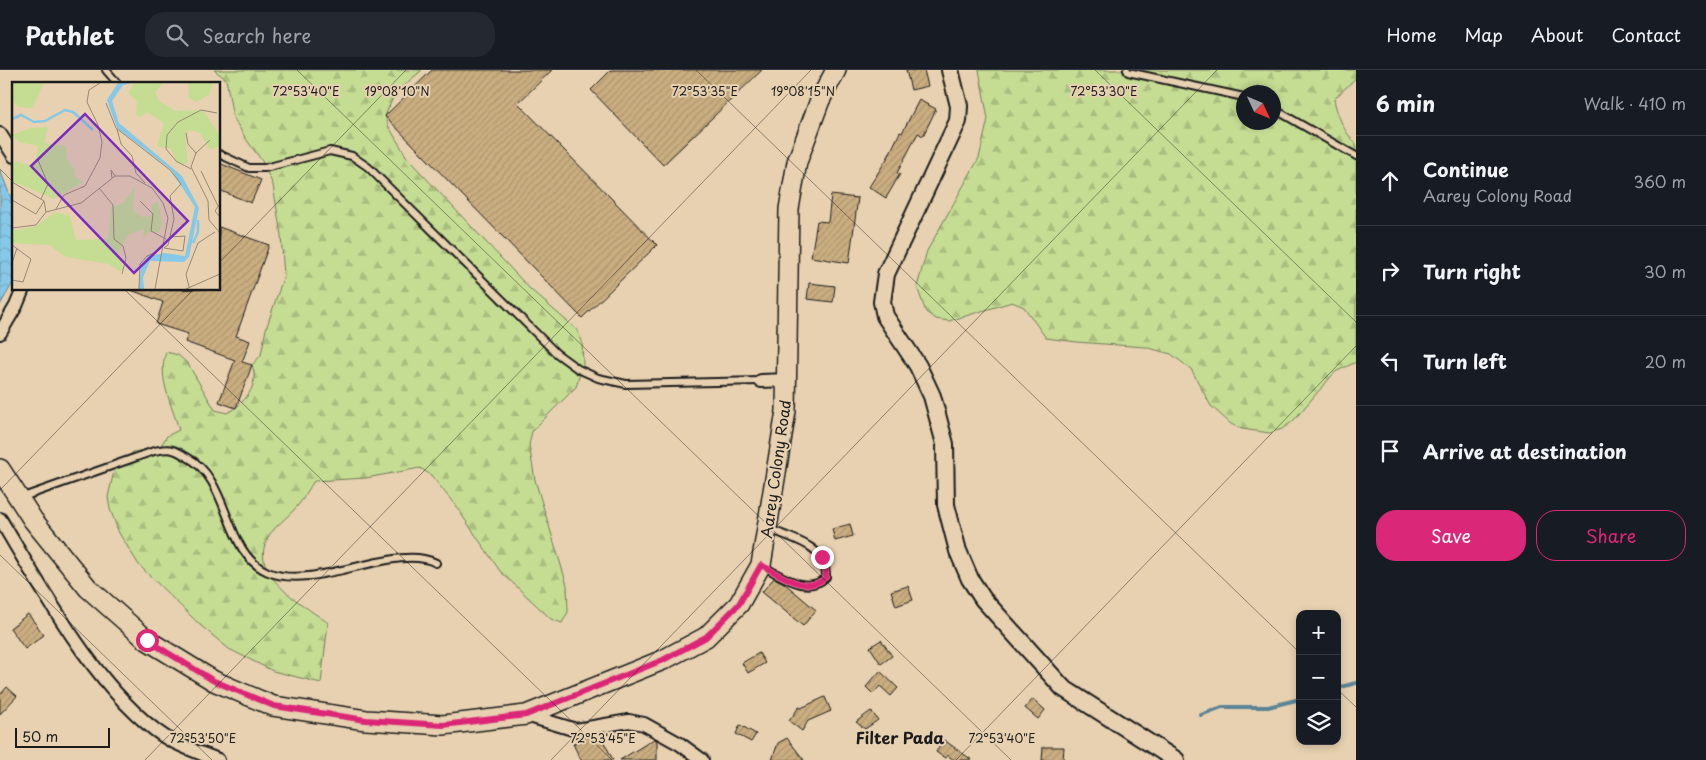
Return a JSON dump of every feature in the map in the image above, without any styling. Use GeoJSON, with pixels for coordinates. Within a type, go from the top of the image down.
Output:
{"type":"FeatureCollection","features":[{"type":"Feature","properties":{"kind":"main road","name":"Aarey Colony Road"},"geometry":{"type":"LineString","coordinates":[[0,469],[33,520],[88,588],[147,640],[222,685],[274,706],[366,720],[443,725],[526,715],[663,660],[706,637],[739,604],[761,565],[786,411],[789,209],[797,162],[820,100],[836,70]]}},
{"type":"Feature","properties":{"kind":"street"},"geometry":{"type":"LineString","coordinates":[[950,70],[959,106],[958,121],[886,274],[882,302],[885,316],[918,366],[932,396],[945,444],[946,505],[958,551],[970,579],[983,599],[1063,688],[1176,760]]}},
{"type":"Feature","properties":{"kind":"street"},"geometry":{"type":"LineString","coordinates":[[0,134],[12,153]]}},
{"type":"Feature","properties":{"kind":"street"},"geometry":{"type":"LineString","coordinates":[[0,332],[16,306],[23,290]]}},
{"type":"Feature","properties":{"kind":"street"},"geometry":{"type":"LineString","coordinates":[[762,381],[787,380]]}},
{"type":"Feature","properties":{"kind":"street"},"geometry":{"type":"LineString","coordinates":[[0,520],[4,533],[101,675],[138,715],[166,737],[218,760]]}},
{"type":"Feature","properties":{"kind":"street"},"geometry":{"type":"LineString","coordinates":[[526,715],[555,726],[576,730],[629,721],[644,724],[680,744],[702,760]]}},
{"type":"Feature","properties":{"kind":"lane"},"geometry":{"type":"LineString","coordinates":[[106,70],[116,82]]}},
{"type":"Feature","properties":{"kind":"lane"},"geometry":{"type":"LineString","coordinates":[[1127,70],[1128,72],[1236,95]]}},
{"type":"Feature","properties":{"kind":"lane"},"geometry":{"type":"LineString","coordinates":[[1281,113],[1356,156]]}},
{"type":"Feature","properties":{"kind":"lane"},"geometry":{"type":"LineString","coordinates":[[220,154],[249,168],[265,168],[330,151],[352,156],[368,167],[556,353],[578,369],[598,378],[626,384],[762,381]]}},
{"type":"Feature","properties":{"kind":"lane"},"geometry":{"type":"LineString","coordinates":[[19,499],[154,451],[173,450],[195,461],[209,473],[244,551],[254,563],[267,572],[285,577],[351,569],[413,556],[426,558],[436,564]]}},
{"type":"Feature","properties":{"kind":"lane"},"geometry":{"type":"LineString","coordinates":[[761,565],[807,586],[819,584],[826,577],[826,565],[815,549],[767,527]]}},
{"type":"Feature","properties":{"kind":"green space"},"geometry":{"type":"Polygon","coordinates":[[[214,70],[422,70],[395,93],[385,116],[389,127],[408,159],[530,289],[577,330],[582,341],[583,364],[576,387],[532,431],[529,445],[535,480],[567,585],[568,612],[562,623],[551,619],[500,571],[455,505],[431,475],[420,468],[366,478],[314,481],[296,508],[270,534],[264,548],[264,562],[270,574],[291,597],[328,623],[321,683],[273,671],[229,649],[200,625],[139,565],[119,533],[110,509],[108,497],[114,471],[123,461],[133,452],[160,447],[167,436],[179,430],[164,381],[163,371],[166,352],[178,355],[188,364],[215,410],[227,413],[239,405],[249,394],[252,387],[254,373],[252,365],[261,355],[266,329],[284,275],[281,235],[273,185],[262,161],[233,117],[226,79],[214,70]]]}},
{"type":"Feature","properties":{"kind":"green space"},"geometry":{"type":"Polygon","coordinates":[[[979,70],[1356,70],[1356,78],[1334,99],[1342,123],[1356,144],[1356,362],[1335,372],[1293,421],[1282,429],[1270,433],[1242,429],[1231,424],[1211,406],[1191,369],[1171,354],[1145,347],[1046,338],[1024,307],[1012,302],[949,321],[936,319],[926,312],[917,287],[927,251],[979,158],[988,119],[979,70]]]}},
{"type":"Feature","properties":{"kind":"water"},"geometry":{"type":"Polygon","coordinates":[[[0,170],[12,201],[12,284],[0,305],[0,170]]]}},
{"type":"Feature","properties":{"kind":"building"},"geometry":{"type":"Polygon","coordinates":[[[432,70],[552,70],[518,103],[657,245],[582,318],[385,116],[432,70]]]}},
{"type":"Feature","properties":{"kind":"building"},"geometry":{"type":"Polygon","coordinates":[[[611,70],[762,70],[663,165],[591,90],[611,70]]]}},
{"type":"Feature","properties":{"kind":"building"},"geometry":{"type":"Polygon","coordinates":[[[906,70],[924,70],[928,86],[911,90],[906,70]]]}},
{"type":"Feature","properties":{"kind":"building"},"geometry":{"type":"Polygon","coordinates":[[[919,100],[936,109],[923,136],[918,133],[897,173],[900,174],[886,198],[869,187],[888,157],[900,132],[902,133],[919,100]]]}},
{"type":"Feature","properties":{"kind":"building"},"geometry":{"type":"Polygon","coordinates":[[[220,163],[261,180],[251,203],[220,190],[220,163]]]}},
{"type":"Feature","properties":{"kind":"building"},"geometry":{"type":"Polygon","coordinates":[[[831,195],[858,198],[849,263],[811,257],[817,221],[828,222],[831,195]]]}},
{"type":"Feature","properties":{"kind":"building"},"geometry":{"type":"Polygon","coordinates":[[[220,227],[269,245],[236,336],[250,341],[242,362],[252,365],[236,408],[219,402],[235,360],[185,342],[188,334],[156,324],[163,302],[131,290],[220,290],[220,227]]]}},
{"type":"Feature","properties":{"kind":"building"},"geometry":{"type":"Polygon","coordinates":[[[809,283],[835,286],[833,302],[807,299],[809,283]]]}},
{"type":"Feature","properties":{"kind":"building"},"geometry":{"type":"Polygon","coordinates":[[[850,524],[853,536],[835,541],[832,529],[850,524]]]}},
{"type":"Feature","properties":{"kind":"building"},"geometry":{"type":"Polygon","coordinates":[[[774,578],[784,583],[816,610],[803,626],[762,592],[774,578]]]}},
{"type":"Feature","properties":{"kind":"building"},"geometry":{"type":"Polygon","coordinates":[[[908,586],[913,600],[896,606],[891,591],[908,586]]]}},
{"type":"Feature","properties":{"kind":"building"},"geometry":{"type":"Polygon","coordinates":[[[28,614],[44,635],[25,649],[10,628],[28,614]]]}},
{"type":"Feature","properties":{"kind":"building"},"geometry":{"type":"Polygon","coordinates":[[[881,640],[892,656],[881,664],[870,647],[881,640]]]}},
{"type":"Feature","properties":{"kind":"building"},"geometry":{"type":"Polygon","coordinates":[[[759,653],[765,663],[748,673],[742,663],[759,653]]]}},
{"type":"Feature","properties":{"kind":"building"},"geometry":{"type":"Polygon","coordinates":[[[880,671],[898,688],[891,696],[880,686],[873,694],[866,687],[880,671]]]}},
{"type":"Feature","properties":{"kind":"building"},"geometry":{"type":"Polygon","coordinates":[[[7,687],[17,696],[0,714],[0,695],[7,687]]]}},
{"type":"Feature","properties":{"kind":"building"},"geometry":{"type":"Polygon","coordinates":[[[825,697],[831,711],[808,721],[802,731],[789,721],[799,707],[801,708],[825,697]]]}},
{"type":"Feature","properties":{"kind":"building"},"geometry":{"type":"Polygon","coordinates":[[[1033,699],[1045,710],[1038,719],[1025,708],[1033,699]]]}},
{"type":"Feature","properties":{"kind":"building"},"geometry":{"type":"Polygon","coordinates":[[[871,711],[878,720],[865,729],[856,722],[871,711]]]}},
{"type":"Feature","properties":{"kind":"building"},"geometry":{"type":"Polygon","coordinates":[[[740,725],[756,734],[751,742],[736,734],[740,725]]]}},
{"type":"Feature","properties":{"kind":"building"},"geometry":{"type":"Polygon","coordinates":[[[600,734],[613,760],[581,760],[573,744],[588,736],[600,734]]]}},
{"type":"Feature","properties":{"kind":"building"},"geometry":{"type":"Polygon","coordinates":[[[787,738],[804,760],[772,760],[778,743],[787,738]]]}},
{"type":"Feature","properties":{"kind":"building"},"geometry":{"type":"Polygon","coordinates":[[[654,739],[657,740],[657,760],[620,760],[654,739]]]}},
{"type":"Feature","properties":{"kind":"building"},"geometry":{"type":"Polygon","coordinates":[[[944,740],[972,760],[954,760],[947,755],[945,758],[936,752],[944,740]]]}},
{"type":"Feature","properties":{"kind":"building"},"geometry":{"type":"Polygon","coordinates":[[[1043,747],[1064,747],[1063,760],[1042,760],[1043,747]]]}},
{"type":"Feature","properties":{"kind":"waterway"},"geometry":{"type":"LineString","coordinates":[[1341,687],[1356,683]]}},
{"type":"Feature","properties":{"kind":"waterway"},"geometry":{"type":"LineString","coordinates":[[1201,715],[1222,707],[1268,707],[1296,700]]}},
{"type":"Feature","properties":{"kind":"district","name":"Filter Pada"},"geometry":{"type":"Point","coordinates":[900,737]}},
{"type":"Feature","properties":{"kind":"route"},"geometry":{"type":"LineString","coordinates":[[147,640],[214,681],[274,706],[366,720],[443,725],[526,715],[663,660],[706,637],[739,604],[761,565],[794,582],[807,586],[819,584],[826,577],[826,565],[822,557]]}}]}
